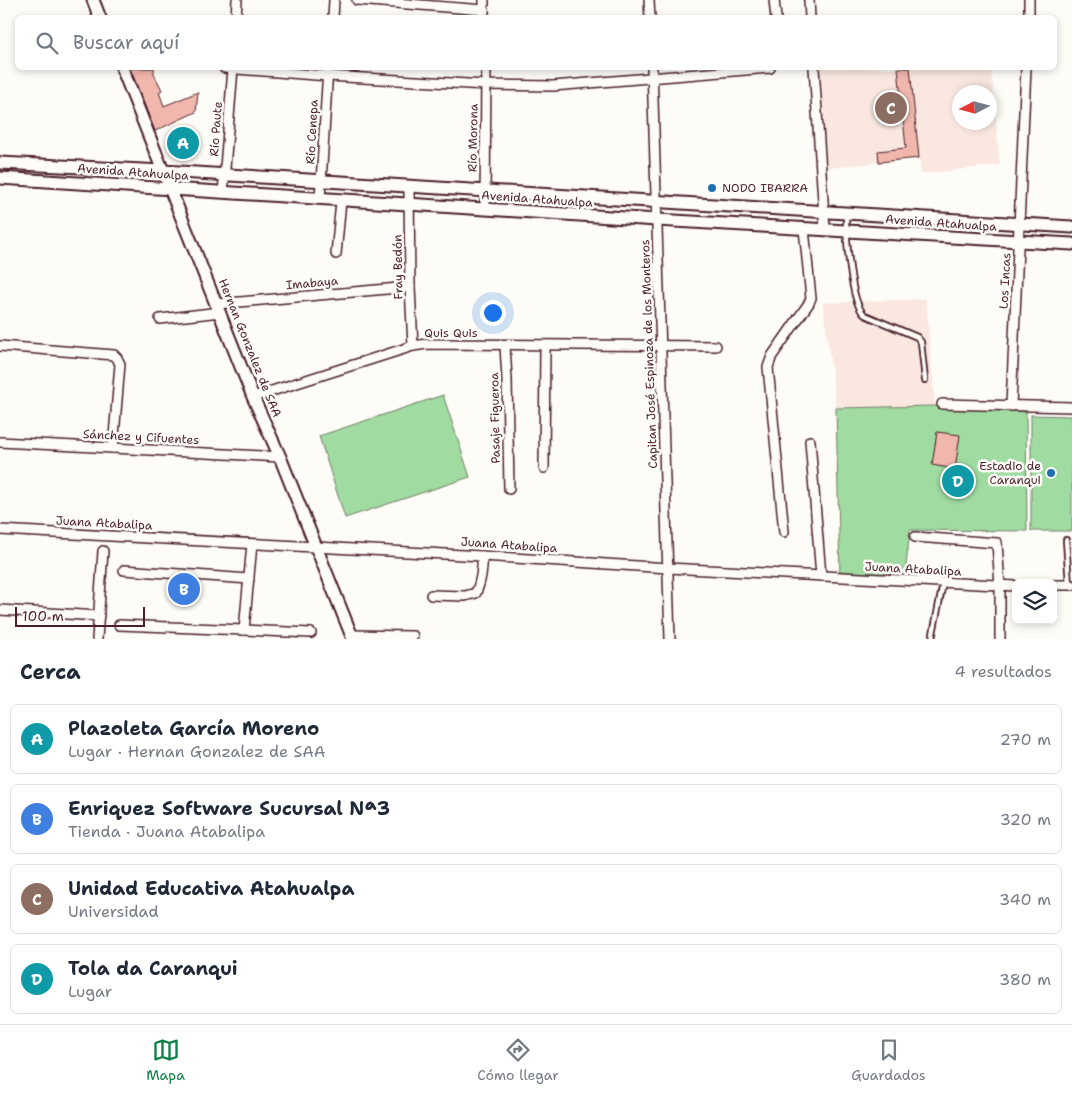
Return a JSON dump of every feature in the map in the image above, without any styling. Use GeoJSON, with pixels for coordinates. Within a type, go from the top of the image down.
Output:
{"type":"FeatureCollection","features":[{"type":"Feature","properties":{"kind":"main road"},"geometry":{"type":"LineString","coordinates":[[92,0],[99,15]]}},
{"type":"Feature","properties":{"kind":"main road","name":"Hernan Gonzalez de SAA"},"geometry":{"type":"LineString","coordinates":[[123,70],[253,397],[280,457],[352,637]]}},
{"type":"Feature","properties":{"kind":"main road","name":"Avenida Atahualpa"},"geometry":{"type":"LineString","coordinates":[[0,163],[163,171],[1072,227]]}},
{"type":"Feature","properties":{"kind":"main road","name":"Avenida Atahualpa"},"geometry":{"type":"LineString","coordinates":[[0,178],[657,220],[1072,244]]}},
{"type":"Feature","properties":{"kind":"street"},"geometry":{"type":"LineString","coordinates":[[236,15],[237,0]]}},
{"type":"Feature","properties":{"kind":"street"},"geometry":{"type":"LineString","coordinates":[[333,15],[334,0]]}},
{"type":"Feature","properties":{"kind":"street"},"geometry":{"type":"LineString","coordinates":[[357,0],[484,14],[484,0]]}},
{"type":"Feature","properties":{"kind":"street"},"geometry":{"type":"LineString","coordinates":[[649,0],[650,15]]}},
{"type":"Feature","properties":{"kind":"street"},"geometry":{"type":"LineString","coordinates":[[774,0],[776,15]]}},
{"type":"Feature","properties":{"kind":"street"},"geometry":{"type":"LineString","coordinates":[[809,0],[810,15]]}},
{"type":"Feature","properties":{"kind":"street"},"geometry":{"type":"LineString","coordinates":[[1029,0],[1029,15]]}},
{"type":"Feature","properties":{"kind":"street","name":"Río Paute"},"geometry":{"type":"LineString","coordinates":[[223,193],[230,70]]}},
{"type":"Feature","properties":{"kind":"street"},"geometry":{"type":"LineString","coordinates":[[279,70],[328,72],[486,86],[554,86],[747,70]]}},
{"type":"Feature","properties":{"kind":"street","name":"Río Morona"},"geometry":{"type":"LineString","coordinates":[[485,209],[486,70]]}},
{"type":"Feature","properties":{"kind":"street","name":"Capitan José Espinoza de los Monteros"},"geometry":{"type":"LineString","coordinates":[[652,70],[670,639]]}},
{"type":"Feature","properties":{"kind":"street"},"geometry":{"type":"LineString","coordinates":[[814,70],[825,230]]}},
{"type":"Feature","properties":{"kind":"street","name":"Los Incas"},"geometry":{"type":"LineString","coordinates":[[1011,406],[1026,70]]}},
{"type":"Feature","properties":{"kind":"street","name":"Río Cenepa"},"geometry":{"type":"LineString","coordinates":[[320,199],[328,72]]}},
{"type":"Feature","properties":{"kind":"street","name":"Fray Bedón"},"geometry":{"type":"LineString","coordinates":[[409,187],[410,287],[413,346]]}},
{"type":"Feature","properties":{"kind":"street"},"geometry":{"type":"LineString","coordinates":[[336,254],[341,200]]}},
{"type":"Feature","properties":{"kind":"street"},"geometry":{"type":"LineString","coordinates":[[784,532],[768,367],[772,356],[811,298],[804,229]]}},
{"type":"Feature","properties":{"kind":"street","name":"Imabaya"},"geometry":{"type":"LineString","coordinates":[[160,319],[219,308],[410,287]]}},
{"type":"Feature","properties":{"kind":"street","name":"Quis Quis"},"geometry":{"type":"LineString","coordinates":[[253,397],[413,346],[427,344],[716,346]]}},
{"type":"Feature","properties":{"kind":"street"},"geometry":{"type":"LineString","coordinates":[[0,346],[114,355],[118,358],[120,364],[113,448]]}},
{"type":"Feature","properties":{"kind":"street","name":"Pasaje Figueroa"},"geometry":{"type":"LineString","coordinates":[[505,346],[509,489]]}},
{"type":"Feature","properties":{"kind":"street"},"geometry":{"type":"LineString","coordinates":[[544,468],[545,346]]}},
{"type":"Feature","properties":{"kind":"street"},"geometry":{"type":"LineString","coordinates":[[942,404],[1072,407]]}},
{"type":"Feature","properties":{"kind":"street"},"geometry":{"type":"LineString","coordinates":[[810,441],[821,576]]}},
{"type":"Feature","properties":{"kind":"street","name":"Sánchez y Cifuentes"},"geometry":{"type":"LineString","coordinates":[[0,442],[280,457]]}},
{"type":"Feature","properties":{"kind":"street","name":"Juana Atabalipa"},"geometry":{"type":"LineString","coordinates":[[0,530],[1012,586]]}},
{"type":"Feature","properties":{"kind":"street"},"geometry":{"type":"LineString","coordinates":[[915,537],[997,543],[1000,586],[1000,639]]}},
{"type":"Feature","properties":{"kind":"street"},"geometry":{"type":"LineString","coordinates":[[244,630],[252,544]]}},
{"type":"Feature","properties":{"kind":"street"},"geometry":{"type":"LineString","coordinates":[[97,639],[104,550]]}},
{"type":"Feature","properties":{"kind":"street"},"geometry":{"type":"LineString","coordinates":[[431,595],[465,596],[476,593],[481,582],[482,556]]}},
{"type":"Feature","properties":{"kind":"street"},"geometry":{"type":"LineString","coordinates":[[124,570],[249,579]]}},
{"type":"Feature","properties":{"kind":"street"},"geometry":{"type":"LineString","coordinates":[[1057,585],[1070,585]]}},
{"type":"Feature","properties":{"kind":"street"},"geometry":{"type":"LineString","coordinates":[[0,610],[99,616]]}},
{"type":"Feature","properties":{"kind":"street"},"geometry":{"type":"LineString","coordinates":[[119,625],[311,632]]}},
{"type":"Feature","properties":{"kind":"street"},"geometry":{"type":"LineString","coordinates":[[352,637],[413,636]]}},
{"type":"Feature","properties":{"kind":"lane"},"geometry":{"type":"LineString","coordinates":[[846,214],[846,230],[856,300],[861,312],[918,337],[921,342],[925,380]]}},
{"type":"Feature","properties":{"kind":"lane"},"geometry":{"type":"LineString","coordinates":[[1066,540],[1070,585]]}},
{"type":"Feature","properties":{"kind":"lane"},"geometry":{"type":"LineString","coordinates":[[932,639],[943,583]]}},
{"type":"Feature","properties":{"kind":"shaded area"},"geometry":{"type":"Polygon","coordinates":[[[820,70],[991,70],[993,85],[952,85],[952,130],[997,130],[1000,165],[921,174],[919,158],[827,168],[820,70]]]}},
{"type":"Feature","properties":{"kind":"shaded area"},"geometry":{"type":"Polygon","coordinates":[[[926,299],[935,406],[836,408],[823,303],[926,299]]]}},
{"type":"Feature","properties":{"kind":"green space"},"geometry":{"type":"Polygon","coordinates":[[[443,395],[470,477],[345,518],[319,436],[443,395]]]}},
{"type":"Feature","properties":{"kind":"green space"},"geometry":{"type":"Polygon","coordinates":[[[935,406],[1026,412],[1027,531],[910,530],[905,575],[840,577],[836,408],[935,406]]]}},
{"type":"Feature","properties":{"kind":"green space","name":"Estadio de Caranqui"},"geometry":{"type":"Polygon","coordinates":[[[1031,415],[1072,416],[1072,531],[1031,531],[1031,415]]]}},
{"type":"Feature","properties":{"kind":"building"},"geometry":{"type":"Polygon","coordinates":[[[131,70],[154,70],[162,90],[159,92],[164,106],[198,92],[196,112],[155,131],[131,70]]]}},
{"type":"Feature","properties":{"kind":"building"},"geometry":{"type":"Polygon","coordinates":[[[898,70],[910,70],[919,158],[879,162],[878,151],[906,148],[898,70]]]}},
{"type":"Feature","properties":{"kind":"building"},"geometry":{"type":"Polygon","coordinates":[[[937,432],[960,435],[955,469],[932,465],[937,432]]]}},
{"type":"Feature","properties":{"kind":"place","name":"Unidad Educativa Atahualpa"},"geometry":{"type":"Point","coordinates":[891,108]}},
{"type":"Feature","properties":{"kind":"place","name":"Plazoleta García Moreno"},"geometry":{"type":"Point","coordinates":[183,143]}},
{"type":"Feature","properties":{"kind":"place","name":"NODO IBARRA"},"geometry":{"type":"Point","coordinates":[712,188]}},
{"type":"Feature","properties":{"kind":"place","name":"Estadio de Caranqui"},"geometry":{"type":"Point","coordinates":[1051,473]}},
{"type":"Feature","properties":{"kind":"place","name":"Tola da Caranqui"},"geometry":{"type":"Point","coordinates":[958,481]}},
{"type":"Feature","properties":{"kind":"place","name":"Enriquez Software Sucursal Nª3"},"geometry":{"type":"Point","coordinates":[184,589]}}]}
